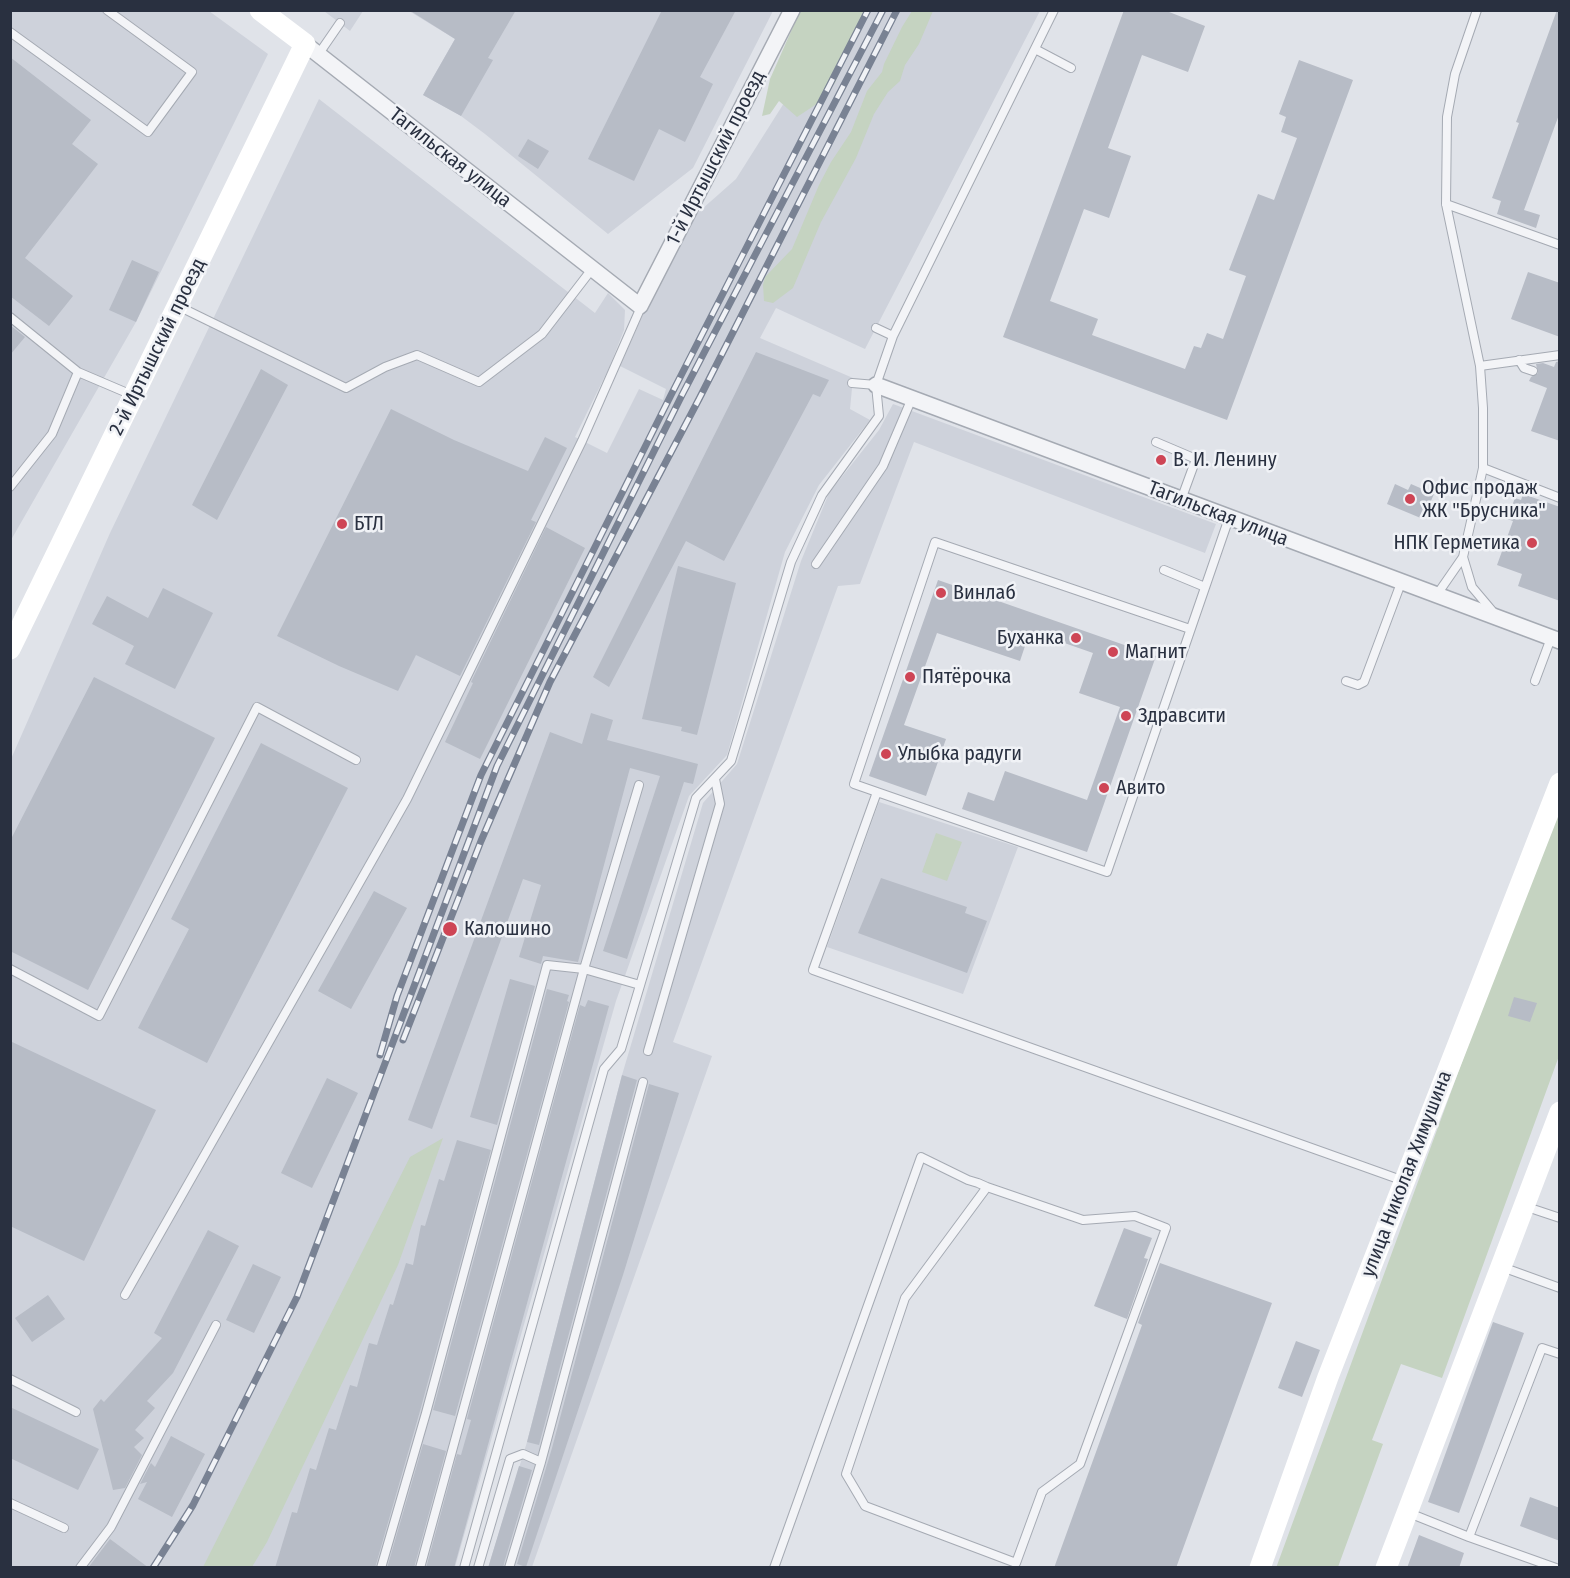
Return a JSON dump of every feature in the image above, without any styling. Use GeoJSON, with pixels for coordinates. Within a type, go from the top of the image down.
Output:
{"type":"FeatureCollection","features":[{"type":"Feature","properties":{"kind":"main road","name":"Тагильская улица"},"geometry":{"type":"LineString","coordinates":[[260,10],[311,50]]}},
{"type":"Feature","properties":{"kind":"main road","name":"2-й Иртышский проезд"},"geometry":{"type":"LineString","coordinates":[[10,649],[178,306],[311,50]]}},
{"type":"Feature","properties":{"kind":"main road","name":"улица Николая Химушина"},"geometry":{"type":"LineString","coordinates":[[1260,1568],[1324,1388],[1560,783]]}},
{"type":"Feature","properties":{"kind":"main road"},"geometry":{"type":"LineString","coordinates":[[1386,1568],[1410,1513],[1560,1112]]}},
{"type":"Feature","properties":{"kind":"street","name":"1-й Иртышский проезд"},"geometry":{"type":"LineString","coordinates":[[643,308],[792,10]]}},
{"type":"Feature","properties":{"kind":"street","name":"Тагильская улица"},"geometry":{"type":"LineString","coordinates":[[311,50],[643,308]]}},
{"type":"Feature","properties":{"kind":"street","name":"Тагильская улица"},"geometry":{"type":"LineString","coordinates":[[876,385],[1555,640]]}},
{"type":"Feature","properties":{"kind":"lane"},"geometry":{"type":"LineString","coordinates":[[10,32],[148,132],[192,72],[107,10]]}},
{"type":"Feature","properties":{"kind":"lane"},"geometry":{"type":"LineString","coordinates":[[464,1568],[604,1069],[621,1049],[696,798],[732,761],[790,562],[822,495],[879,417],[876,385],[893,336],[1054,10]]}},
{"type":"Feature","properties":{"kind":"lane"},"geometry":{"type":"LineString","coordinates":[[1436,596],[1463,558],[1483,468],[1484,408],[1480,366],[1446,204],[1446,117],[1455,74],[1477,10]]}},
{"type":"Feature","properties":{"kind":"lane"},"geometry":{"type":"LineString","coordinates":[[311,50],[340,23]]}},
{"type":"Feature","properties":{"kind":"lane"},"geometry":{"type":"LineString","coordinates":[[1035,50],[1071,68]]}},
{"type":"Feature","properties":{"kind":"lane"},"geometry":{"type":"LineString","coordinates":[[1446,204],[1560,245]]}},
{"type":"Feature","properties":{"kind":"lane"},"geometry":{"type":"LineString","coordinates":[[178,306],[346,388],[386,367],[417,355],[479,381],[542,334],[592,268]]}},
{"type":"Feature","properties":{"kind":"lane"},"geometry":{"type":"LineString","coordinates":[[125,1295],[407,799],[582,441],[643,308]]}},
{"type":"Feature","properties":{"kind":"lane"},"geometry":{"type":"LineString","coordinates":[[10,317],[78,372],[134,396]]}},
{"type":"Feature","properties":{"kind":"lane"},"geometry":{"type":"LineString","coordinates":[[876,328],[893,336]]}},
{"type":"Feature","properties":{"kind":"lane"},"geometry":{"type":"LineString","coordinates":[[1480,366],[1560,355]]}},
{"type":"Feature","properties":{"kind":"lane"},"geometry":{"type":"LineString","coordinates":[[1519,360],[1524,368],[1533,371]]}},
{"type":"Feature","properties":{"kind":"lane"},"geometry":{"type":"LineString","coordinates":[[10,487],[52,434],[78,372]]}},
{"type":"Feature","properties":{"kind":"lane"},"geometry":{"type":"LineString","coordinates":[[852,384],[876,385]]}},
{"type":"Feature","properties":{"kind":"lane"},"geometry":{"type":"LineString","coordinates":[[816,564],[883,466],[912,398]]}},
{"type":"Feature","properties":{"kind":"lane"},"geometry":{"type":"LineString","coordinates":[[1156,442],[1196,459],[1181,500]]}},
{"type":"Feature","properties":{"kind":"lane"},"geometry":{"type":"LineString","coordinates":[[1483,468],[1560,498]]}},
{"type":"Feature","properties":{"kind":"lane"},"geometry":{"type":"LineString","coordinates":[[1190,629],[935,542],[854,784],[1107,872],[1229,518]]}},
{"type":"Feature","properties":{"kind":"lane"},"geometry":{"type":"LineString","coordinates":[[1463,558],[1472,587],[1500,619]]}},
{"type":"Feature","properties":{"kind":"lane"},"geometry":{"type":"LineString","coordinates":[[1164,570],[1205,587]]}},
{"type":"Feature","properties":{"kind":"lane"},"geometry":{"type":"LineString","coordinates":[[1346,681],[1358,685],[1364,682],[1401,583]]}},
{"type":"Feature","properties":{"kind":"lane"},"geometry":{"type":"LineString","coordinates":[[1535,681],[1555,640]]}},
{"type":"Feature","properties":{"kind":"lane"},"geometry":{"type":"LineString","coordinates":[[10,969],[99,1016],[257,707],[356,759]]}},
{"type":"Feature","properties":{"kind":"lane"},"geometry":{"type":"LineString","coordinates":[[648,1051],[720,804],[714,780]]}},
{"type":"Feature","properties":{"kind":"lane"},"geometry":{"type":"LineString","coordinates":[[420,1568],[584,969],[639,785]]}},
{"type":"Feature","properties":{"kind":"lane"},"geometry":{"type":"LineString","coordinates":[[877,792],[829,932],[813,970],[1405,1181]]}},
{"type":"Feature","properties":{"kind":"lane"},"geometry":{"type":"LineString","coordinates":[[381,1568],[426,1413],[547,965],[584,969],[640,985]]}},
{"type":"Feature","properties":{"kind":"lane"},"geometry":{"type":"LineString","coordinates":[[509,1568],[541,1462],[643,1082]]}},
{"type":"Feature","properties":{"kind":"lane"},"geometry":{"type":"LineString","coordinates":[[774,1568],[921,1157],[968,1180],[987,1186],[1083,1220],[1135,1216],[1166,1228],[1080,1464],[1042,1492],[1016,1563],[865,1506],[846,1474],[905,1298],[987,1186]]}},
{"type":"Feature","properties":{"kind":"lane"},"geometry":{"type":"LineString","coordinates":[[1524,1206],[1560,1218]]}},
{"type":"Feature","properties":{"kind":"lane"},"geometry":{"type":"LineString","coordinates":[[1501,1267],[1560,1288]]}},
{"type":"Feature","properties":{"kind":"lane"},"geometry":{"type":"LineString","coordinates":[[80,1568],[111,1527],[216,1325]]}},
{"type":"Feature","properties":{"kind":"lane"},"geometry":{"type":"LineString","coordinates":[[1469,1537],[1542,1348],[1560,1354]]}},
{"type":"Feature","properties":{"kind":"lane"},"geometry":{"type":"LineString","coordinates":[[10,1379],[76,1412]]}},
{"type":"Feature","properties":{"kind":"lane"},"geometry":{"type":"LineString","coordinates":[[477,1568],[510,1459],[523,1454],[541,1462]]}},
{"type":"Feature","properties":{"kind":"lane"},"geometry":{"type":"LineString","coordinates":[[10,1503],[64,1528]]}},
{"type":"Feature","properties":{"kind":"lane"},"geometry":{"type":"LineString","coordinates":[[1394,1568],[1410,1513],[1556,1568]]}},
{"type":"Feature","properties":{"kind":"shaded area"},"geometry":{"type":"Polygon","coordinates":[[[11,11],[209,11],[268,54],[136,322],[11,540],[11,11]]]}},
{"type":"Feature","properties":{"kind":"shaded area"},"geometry":{"type":"Polygon","coordinates":[[[324,11],[363,11],[350,31],[324,11]]]}},
{"type":"Feature","properties":{"kind":"shaded area"},"geometry":{"type":"Polygon","coordinates":[[[409,11],[773,11],[693,168],[608,234],[485,134],[461,116],[423,95],[455,39],[409,11]]]}},
{"type":"Feature","properties":{"kind":"shaded area"},"geometry":{"type":"Polygon","coordinates":[[[812,11],[1040,11],[865,349],[776,308],[760,338],[853,378],[850,409],[870,420],[819,485],[785,552],[727,755],[689,796],[616,1001],[455,1567],[11,1568],[11,759],[110,533],[319,99],[595,313],[608,293],[625,310],[624,330],[609,368],[575,437],[607,453],[639,389],[663,400],[666,389],[620,366],[645,310],[693,217],[736,179],[796,84],[812,11]]]}},
{"type":"Feature","properties":{"kind":"shaded area"},"geometry":{"type":"Polygon","coordinates":[[[893,404],[1216,524],[1205,553],[914,442],[860,584],[838,586],[673,1042],[712,1056],[532,1567],[488,1568],[527,1442],[622,1075],[703,803],[737,764],[801,561],[829,493],[879,430],[893,404]]]}},
{"type":"Feature","properties":{"kind":"shaded area"},"geometry":{"type":"Polygon","coordinates":[[[879,802],[1018,847],[963,994],[827,947],[879,802]]]}},
{"type":"Feature","properties":{"kind":"green space"},"geometry":{"type":"Polygon","coordinates":[[[800,11],[869,11],[854,38],[835,83],[818,103],[797,117],[779,101],[770,114],[762,116],[770,79],[800,11]]]}},
{"type":"Feature","properties":{"kind":"green space"},"geometry":{"type":"Polygon","coordinates":[[[912,11],[933,11],[919,44],[905,65],[900,81],[888,92],[874,114],[856,158],[821,222],[793,288],[773,303],[764,301],[765,277],[792,249],[819,185],[851,132],[867,91],[882,72],[902,27],[912,11]]]}},
{"type":"Feature","properties":{"kind":"green space"},"geometry":{"type":"Polygon","coordinates":[[[1559,804],[1559,1056],[1442,1378],[1401,1364],[1372,1440],[1383,1444],[1338,1567],[1276,1568],[1541,847],[1559,804]]]}},
{"type":"Feature","properties":{"kind":"green space"},"geometry":{"type":"Polygon","coordinates":[[[936,833],[962,842],[947,881],[922,872],[936,833]]]}},
{"type":"Feature","properties":{"kind":"green space"},"geometry":{"type":"Polygon","coordinates":[[[443,1138],[398,1265],[267,1542],[252,1567],[203,1567],[410,1157],[443,1138]]]}},
{"type":"Feature","properties":{"kind":"building"},"geometry":{"type":"Polygon","coordinates":[[[409,10],[516,10],[488,58],[493,60],[461,116],[423,95],[455,39],[409,10]]]}},
{"type":"Feature","properties":{"kind":"building"},"geometry":{"type":"Polygon","coordinates":[[[662,10],[736,10],[700,77],[713,84],[685,142],[659,129],[634,181],[588,159],[662,10]]]}},
{"type":"Feature","properties":{"kind":"building"},"geometry":{"type":"Polygon","coordinates":[[[1124,10],[1164,10],[1205,26],[1188,72],[1142,55],[1108,148],[1131,156],[1109,218],[1084,209],[1050,301],[1098,319],[1092,335],[1185,369],[1194,346],[1201,348],[1207,333],[1223,339],[1246,276],[1229,270],[1258,194],[1274,200],[1297,138],[1281,132],[1286,117],[1279,114],[1299,60],[1353,80],[1227,420],[1003,337],[1124,10]]]}},
{"type":"Feature","properties":{"kind":"building"},"geometry":{"type":"Polygon","coordinates":[[[1557,10],[1560,10],[1560,112],[1524,210],[1540,215],[1536,228],[1497,214],[1501,201],[1492,198],[1519,123],[1516,122],[1557,10]]]}},
{"type":"Feature","properties":{"kind":"building"},"geometry":{"type":"Polygon","coordinates":[[[10,57],[91,120],[72,144],[98,164],[25,258],[73,296],[49,326],[10,296],[10,57]]]}},
{"type":"Feature","properties":{"kind":"building"},"geometry":{"type":"Polygon","coordinates":[[[528,139],[549,151],[538,169],[518,156],[528,139]]]}},
{"type":"Feature","properties":{"kind":"building"},"geometry":{"type":"Polygon","coordinates":[[[132,260],[159,272],[136,322],[109,310],[132,260]]]}},
{"type":"Feature","properties":{"kind":"building"},"geometry":{"type":"Polygon","coordinates":[[[1528,272],[1560,283],[1560,337],[1511,319],[1528,272]]]}},
{"type":"Feature","properties":{"kind":"building"},"geometry":{"type":"Polygon","coordinates":[[[10,325],[25,337],[10,355],[10,325]]]}},
{"type":"Feature","properties":{"kind":"building"},"geometry":{"type":"Polygon","coordinates":[[[756,352],[829,380],[820,397],[813,394],[724,561],[686,541],[609,687],[593,677],[756,352]]]}},
{"type":"Feature","properties":{"kind":"building"},"geometry":{"type":"Polygon","coordinates":[[[1560,361],[1560,441],[1531,431],[1547,388],[1529,381],[1538,373],[1536,364],[1543,363],[1554,367],[1556,362],[1560,361]]]}},
{"type":"Feature","properties":{"kind":"building"},"geometry":{"type":"Polygon","coordinates":[[[261,369],[288,385],[217,520],[192,505],[261,369]]]}},
{"type":"Feature","properties":{"kind":"building"},"geometry":{"type":"Polygon","coordinates":[[[391,409],[454,440],[528,471],[545,437],[567,448],[531,520],[536,522],[460,676],[416,655],[398,691],[277,636],[391,409]]]}},
{"type":"Feature","properties":{"kind":"building","name":"Офис продаж ЖК \"Брусника\""},"geometry":{"type":"Polygon","coordinates":[[[1395,484],[1408,490],[1411,484],[1434,494],[1423,519],[1387,504],[1395,484]]]}},
{"type":"Feature","properties":{"kind":"building","name":"НПК Герметика"},"geometry":{"type":"Polygon","coordinates":[[[1523,494],[1560,507],[1560,601],[1518,586],[1522,574],[1497,565],[1513,521],[1507,519],[1515,498],[1521,500],[1523,494]]]}},
{"type":"Feature","properties":{"kind":"building"},"geometry":{"type":"Polygon","coordinates":[[[546,527],[585,548],[480,759],[445,742],[473,683],[471,682],[546,527]]]}},
{"type":"Feature","properties":{"kind":"building"},"geometry":{"type":"Polygon","coordinates":[[[678,566],[736,583],[697,735],[681,731],[682,727],[642,719],[678,566]]]}},
{"type":"Feature","properties":{"kind":"building"},"geometry":{"type":"Polygon","coordinates":[[[938,580],[1156,656],[1087,852],[962,809],[968,792],[994,801],[1005,771],[1087,800],[1120,707],[1079,693],[1093,653],[1030,631],[1020,661],[937,633],[904,725],[946,739],[926,796],[869,776],[938,580]]]}},
{"type":"Feature","properties":{"kind":"building"},"geometry":{"type":"Polygon","coordinates":[[[163,588],[213,613],[175,689],[125,664],[134,646],[92,624],[107,596],[148,618],[163,588]]]}},
{"type":"Feature","properties":{"kind":"building"},"geometry":{"type":"Polygon","coordinates":[[[94,677],[215,738],[88,990],[10,951],[10,841],[94,677]]]}},
{"type":"Feature","properties":{"kind":"building"},"geometry":{"type":"Polygon","coordinates":[[[591,713],[613,720],[607,740],[698,764],[693,784],[684,782],[627,959],[603,951],[660,776],[630,768],[578,962],[543,956],[541,964],[519,957],[541,885],[523,879],[432,1129],[408,1120],[550,732],[582,744],[591,713]]]}},
{"type":"Feature","properties":{"kind":"building"},"geometry":{"type":"Polygon","coordinates":[[[261,743],[348,788],[207,1063],[138,1028],[189,929],[171,919],[261,743]]]}},
{"type":"Feature","properties":{"kind":"building"},"geometry":{"type":"Polygon","coordinates":[[[881,878],[967,907],[965,913],[987,921],[967,973],[858,933],[881,878]]]}},
{"type":"Feature","properties":{"kind":"building"},"geometry":{"type":"Polygon","coordinates":[[[374,891],[407,908],[351,1009],[318,991],[374,891]]]}},
{"type":"Feature","properties":{"kind":"building"},"geometry":{"type":"Polygon","coordinates":[[[510,979],[535,986],[497,1125],[470,1117],[510,979]]]}},
{"type":"Feature","properties":{"kind":"building"},"geometry":{"type":"Polygon","coordinates":[[[547,989],[569,995],[567,1001],[569,1002],[455,1416],[433,1410],[547,989]]]}},
{"type":"Feature","properties":{"kind":"building"},"geometry":{"type":"Polygon","coordinates":[[[1514,997],[1537,1003],[1530,1022],[1508,1016],[1514,997]]]}},
{"type":"Feature","properties":{"kind":"building"},"geometry":{"type":"Polygon","coordinates":[[[588,1000],[609,1006],[454,1568],[426,1568],[457,1454],[461,1455],[471,1420],[467,1419],[580,1005],[585,1007],[588,1000]]]}},
{"type":"Feature","properties":{"kind":"building"},"geometry":{"type":"Polygon","coordinates":[[[10,1041],[156,1110],[84,1261],[10,1226],[10,1041]]]}},
{"type":"Feature","properties":{"kind":"building"},"geometry":{"type":"Polygon","coordinates":[[[622,1075],[637,1080],[539,1445],[527,1442],[622,1075]]]}},
{"type":"Feature","properties":{"kind":"building"},"geometry":{"type":"Polygon","coordinates":[[[327,1078],[358,1093],[312,1188],[281,1173],[327,1078]]]}},
{"type":"Feature","properties":{"kind":"building"},"geometry":{"type":"Polygon","coordinates":[[[649,1084],[679,1093],[623,1275],[526,1567],[517,1564],[552,1448],[649,1084]]]}},
{"type":"Feature","properties":{"kind":"building"},"geometry":{"type":"Polygon","coordinates":[[[457,1140],[491,1150],[375,1568],[275,1568],[292,1512],[297,1513],[310,1468],[316,1470],[329,1428],[336,1430],[350,1385],[357,1387],[369,1343],[377,1345],[406,1263],[413,1265],[421,1225],[425,1226],[439,1179],[444,1181],[457,1140]]]}},
{"type":"Feature","properties":{"kind":"building"},"geometry":{"type":"Polygon","coordinates":[[[1124,1228],[1152,1238],[1144,1258],[1148,1259],[1127,1319],[1094,1306],[1124,1228]]]}},
{"type":"Feature","properties":{"kind":"building"},"geometry":{"type":"Polygon","coordinates":[[[208,1230],[239,1246],[173,1373],[147,1401],[155,1408],[135,1430],[144,1438],[134,1447],[142,1455],[125,1488],[113,1490],[93,1409],[101,1399],[104,1402],[162,1338],[154,1333],[208,1230]]]}},
{"type":"Feature","properties":{"kind":"building"},"geometry":{"type":"Polygon","coordinates":[[[1160,1263],[1272,1303],[1176,1568],[1054,1568],[1142,1325],[1138,1323],[1160,1263]]]}},
{"type":"Feature","properties":{"kind":"building"},"geometry":{"type":"Polygon","coordinates":[[[253,1264],[281,1277],[254,1333],[226,1320],[253,1264]]]}},
{"type":"Feature","properties":{"kind":"building"},"geometry":{"type":"Polygon","coordinates":[[[48,1295],[65,1319],[32,1342],[15,1318],[48,1295]]]}},
{"type":"Feature","properties":{"kind":"building"},"geometry":{"type":"Polygon","coordinates":[[[1493,1322],[1524,1333],[1459,1513],[1428,1502],[1493,1322]]]}},
{"type":"Feature","properties":{"kind":"building"},"geometry":{"type":"Polygon","coordinates":[[[1296,1341],[1320,1350],[1302,1397],[1278,1388],[1296,1341]]]}},
{"type":"Feature","properties":{"kind":"building"},"geometry":{"type":"Polygon","coordinates":[[[10,1407],[99,1449],[78,1490],[10,1458],[10,1407]]]}},
{"type":"Feature","properties":{"kind":"building"},"geometry":{"type":"Polygon","coordinates":[[[171,1436],[205,1454],[172,1517],[138,1499],[147,1482],[140,1484],[151,1463],[155,1467],[171,1436]]]}},
{"type":"Feature","properties":{"kind":"building"},"geometry":{"type":"Polygon","coordinates":[[[423,1444],[446,1451],[414,1568],[387,1568],[423,1444]]]}},
{"type":"Feature","properties":{"kind":"building"},"geometry":{"type":"Polygon","coordinates":[[[519,1466],[532,1470],[503,1568],[488,1568],[519,1466]]]}},
{"type":"Feature","properties":{"kind":"building"},"geometry":{"type":"Polygon","coordinates":[[[1530,1497],[1560,1508],[1560,1541],[1520,1526],[1530,1497]]]}},
{"type":"Feature","properties":{"kind":"building"},"geometry":{"type":"Polygon","coordinates":[[[1419,1535],[1464,1553],[1459,1568],[1407,1568],[1419,1535]]]}},
{"type":"Feature","properties":{"kind":"building"},"geometry":{"type":"Polygon","coordinates":[[[110,1539],[149,1568],[88,1568],[110,1539]]]}},
{"type":"Feature","properties":{"kind":"railway"},"geometry":{"type":"LineString","coordinates":[[380,1055],[397,996],[481,775],[671,395],[868,10]]}},
{"type":"Feature","properties":{"kind":"railway"},"geometry":{"type":"LineString","coordinates":[[153,1568],[193,1505],[297,1297],[497,766],[682,395],[883,10]]}},
{"type":"Feature","properties":{"kind":"railway"},"geometry":{"type":"LineString","coordinates":[[403,1040],[481,841],[550,682],[699,399],[897,10]]}},
{"type":"Feature","properties":{"kind":"place","name":"В. И. Ленину"},"geometry":{"type":"Point","coordinates":[1161,460]}},
{"type":"Feature","properties":{"kind":"place","name":"Офис продаж ЖК \"Брусника\""},"geometry":{"type":"Point","coordinates":[1410,499]}},
{"type":"Feature","properties":{"kind":"place","name":"БТЛ"},"geometry":{"type":"Point","coordinates":[342,524]}},
{"type":"Feature","properties":{"kind":"place","name":"НПК Герметика"},"geometry":{"type":"Point","coordinates":[1532,543]}},
{"type":"Feature","properties":{"kind":"place","name":"Винлаб"},"geometry":{"type":"Point","coordinates":[941,593]}},
{"type":"Feature","properties":{"kind":"place","name":"Буханка"},"geometry":{"type":"Point","coordinates":[1076,638]}},
{"type":"Feature","properties":{"kind":"place","name":"Магнит"},"geometry":{"type":"Point","coordinates":[1113,652]}},
{"type":"Feature","properties":{"kind":"place","name":"Пятёрочка"},"geometry":{"type":"Point","coordinates":[910,677]}},
{"type":"Feature","properties":{"kind":"place","name":"Здравсити"},"geometry":{"type":"Point","coordinates":[1126,716]}},
{"type":"Feature","properties":{"kind":"place","name":"Улыбка радуги"},"geometry":{"type":"Point","coordinates":[886,754]}},
{"type":"Feature","properties":{"kind":"place","name":"Авито"},"geometry":{"type":"Point","coordinates":[1104,788]}},
{"type":"Feature","properties":{"kind":"place","name":"Калошино"},"geometry":{"type":"Point","coordinates":[450,929]}}]}
